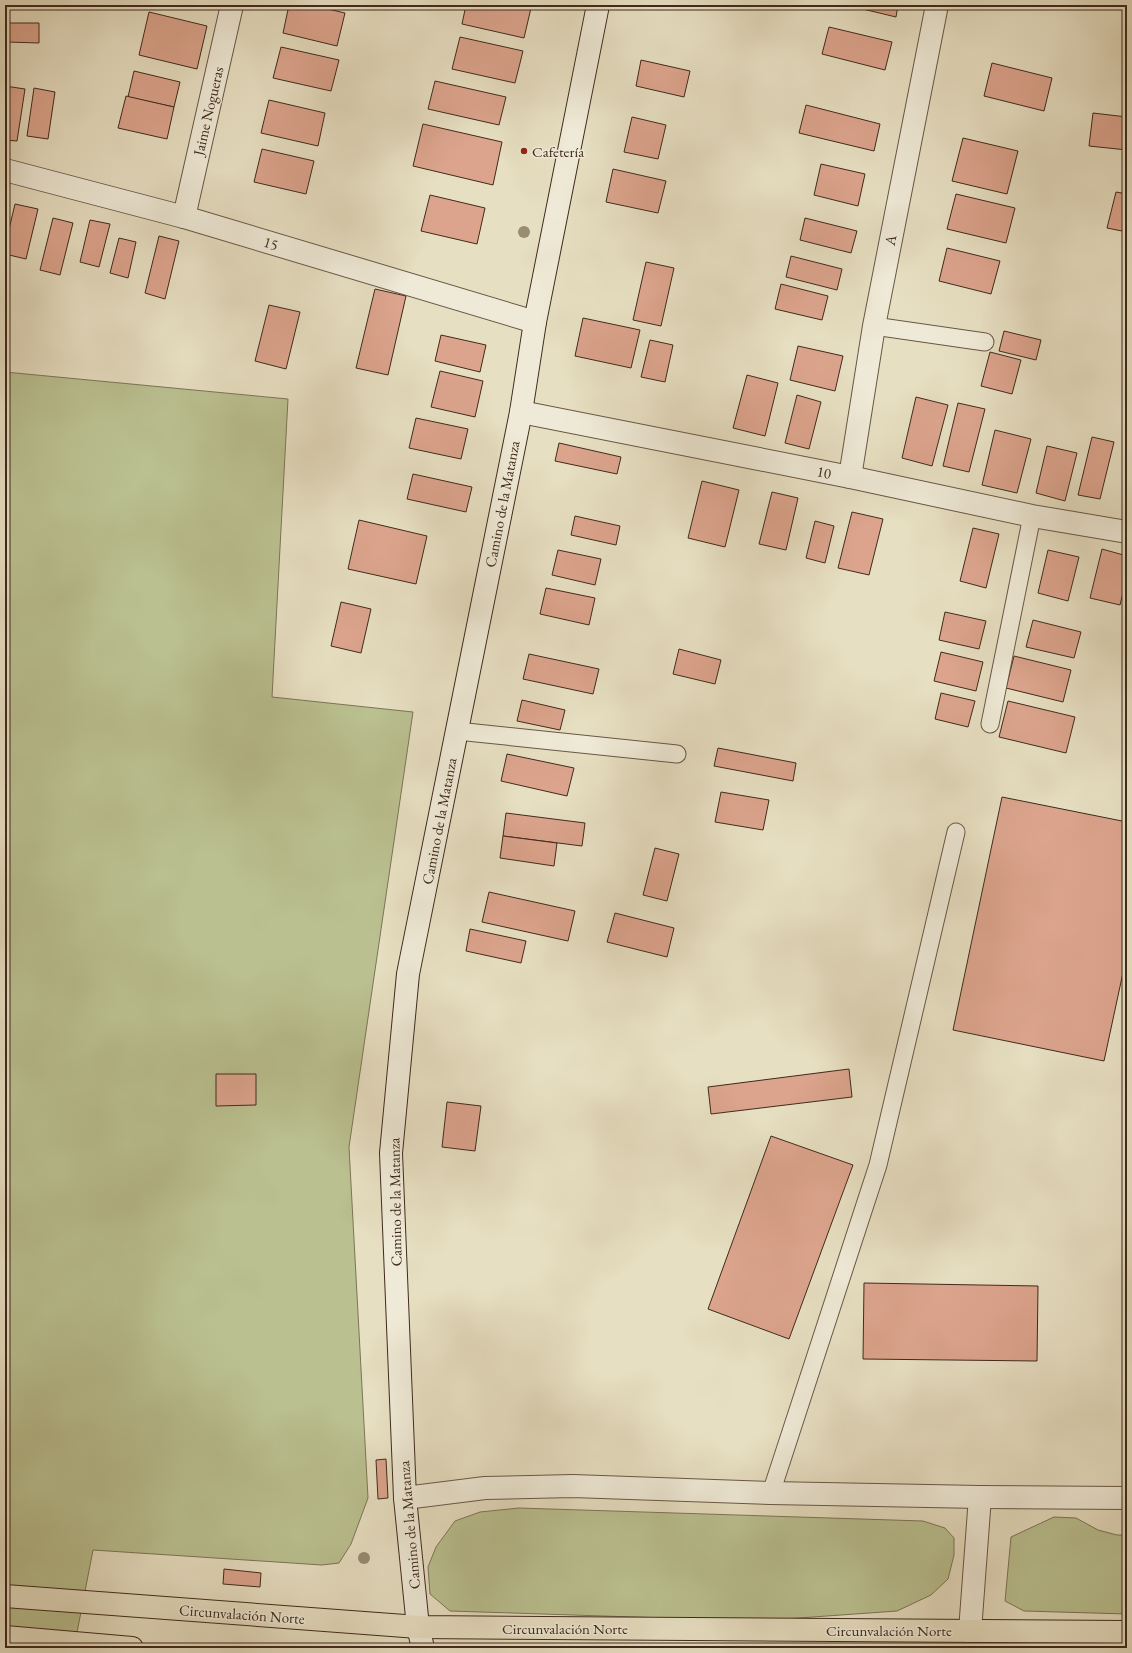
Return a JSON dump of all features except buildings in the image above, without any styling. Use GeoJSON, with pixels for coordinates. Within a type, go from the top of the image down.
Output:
{"type":"FeatureCollection","features":[{"type":"Feature","properties":{"kind":"highway","name":"Circunvalación Norte"},"geometry":{"type":"LineString","coordinates":[[5,1596],[420,1638],[969,1639],[1127,1632]]}},
{"type":"Feature","properties":{"kind":"highway"},"geometry":{"type":"LineString","coordinates":[[5,1637],[132,1648]]}},
{"type":"Feature","properties":{"kind":"street","name":"Jaime Nogueras"},"geometry":{"type":"LineString","coordinates":[[184,217],[232,5]]}},
{"type":"Feature","properties":{"kind":"street","name":"Camino de la Matanza"},"geometry":{"type":"LineString","coordinates":[[420,1638],[405,1498],[392,1153],[408,974],[521,412],[535,322],[598,5]]}},
{"type":"Feature","properties":{"kind":"street","name":"A"},"geometry":{"type":"LineString","coordinates":[[850,477],[874,326],[937,5]]}},
{"type":"Feature","properties":{"kind":"street","name":"15"},"geometry":{"type":"LineString","coordinates":[[5,170],[184,217],[535,322]]}},
{"type":"Feature","properties":{"kind":"street","name":"10"},"geometry":{"type":"LineString","coordinates":[[521,412],[850,477],[1032,516],[1127,532]]}},
{"type":"Feature","properties":{"kind":"street"},"geometry":{"type":"LineString","coordinates":[[405,1498],[485,1488],[565,1486],[771,1493],[1127,1498]]}},
{"type":"Feature","properties":{"kind":"street"},"geometry":{"type":"LineString","coordinates":[[969,1639],[980,1497]]}},
{"type":"Feature","properties":{"kind":"lane"},"geometry":{"type":"LineString","coordinates":[[874,326],[985,342]]}},
{"type":"Feature","properties":{"kind":"lane"},"geometry":{"type":"LineString","coordinates":[[990,724],[1032,516]]}},
{"type":"Feature","properties":{"kind":"lane"},"geometry":{"type":"LineString","coordinates":[[457,731],[677,754]]}},
{"type":"Feature","properties":{"kind":"lane"},"geometry":{"type":"LineString","coordinates":[[771,1493],[878,1165],[956,832]]}},
{"type":"Feature","properties":{"kind":"green space"},"geometry":{"type":"Polygon","coordinates":[[[5,372],[288,399],[272,697],[413,712],[349,1147],[368,1498],[351,1544],[339,1563],[322,1565],[93,1550],[74,1648],[5,1648],[5,372]]]}},
{"type":"Feature","properties":{"kind":"green space"},"geometry":{"type":"Polygon","coordinates":[[[519,1508],[923,1521],[945,1528],[954,1538],[954,1555],[948,1579],[931,1595],[897,1611],[757,1621],[450,1611],[430,1594],[428,1567],[436,1547],[455,1521],[480,1512],[519,1508]]]}},
{"type":"Feature","properties":{"kind":"green space"},"geometry":{"type":"Polygon","coordinates":[[[1054,1517],[1076,1518],[1098,1530],[1117,1535],[1127,1535],[1127,1614],[1024,1611],[1005,1601],[1011,1537],[1054,1517]]]}},
{"type":"Feature","properties":{"kind":"place","name":"Cafetería"},"geometry":{"type":"Point","coordinates":[524,151]}}]}
